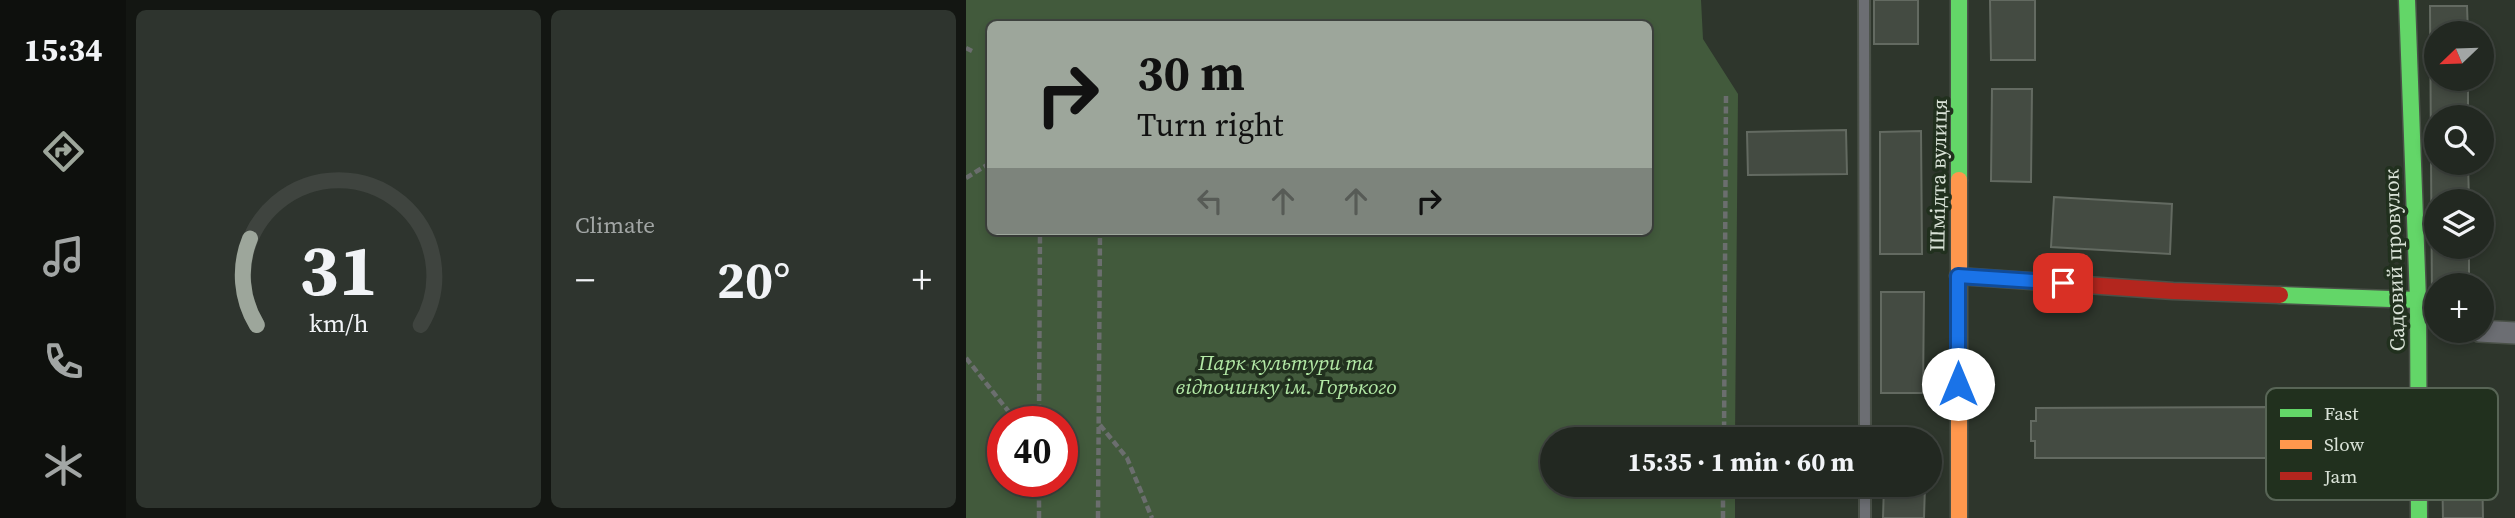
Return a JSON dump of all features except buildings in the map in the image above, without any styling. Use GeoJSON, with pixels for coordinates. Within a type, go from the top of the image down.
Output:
{"type":"FeatureCollection","features":[{"type":"Feature","properties":{"kind":"street","name":"Шмідта вулиця"},"geometry":{"type":"LineString","coordinates":[[1959,0],[1959,518]]}},
{"type":"Feature","properties":{"kind":"street","name":"Садовий провулок"},"geometry":{"type":"LineString","coordinates":[[2407,0],[2418,300],[2424,319]]}},
{"type":"Feature","properties":{"kind":"street"},"geometry":{"type":"LineString","coordinates":[[1958,276],[2173,291],[2418,300]]}},
{"type":"Feature","properties":{"kind":"street"},"geometry":{"type":"LineString","coordinates":[[2494,331],[2515,332]]}},
{"type":"Feature","properties":{"kind":"street","name":"Садовий провулок"},"geometry":{"type":"LineString","coordinates":[[2424,388],[2426,343]]}},
{"type":"Feature","properties":{"kind":"street","name":"Садовий провулок"},"geometry":{"type":"LineString","coordinates":[[2419,518],[2420,500]]}},
{"type":"Feature","properties":{"kind":"lane"},"geometry":{"type":"LineString","coordinates":[[1864,0],[1865,427]]}},
{"type":"Feature","properties":{"kind":"lane"},"geometry":{"type":"LineString","coordinates":[[1865,497],[1865,518]]}},
{"type":"Feature","properties":{"kind":"path"},"geometry":{"type":"LineString","coordinates":[[966,48],[972,51]]}},
{"type":"Feature","properties":{"kind":"path"},"geometry":{"type":"LineString","coordinates":[[1724,427],[1726,95]]}},
{"type":"Feature","properties":{"kind":"path"},"geometry":{"type":"LineString","coordinates":[[966,178],[987,165]]}},
{"type":"Feature","properties":{"kind":"path"},"geometry":{"type":"LineString","coordinates":[[1039,406],[1040,235]]}},
{"type":"Feature","properties":{"kind":"path"},"geometry":{"type":"LineString","coordinates":[[1098,518],[1100,235]]}},
{"type":"Feature","properties":{"kind":"path"},"geometry":{"type":"LineString","coordinates":[[966,358],[1004,406]]}},
{"type":"Feature","properties":{"kind":"path"},"geometry":{"type":"LineString","coordinates":[[1099,424],[1127,458],[1152,518]]}},
{"type":"Feature","properties":{"kind":"path"},"geometry":{"type":"LineString","coordinates":[[1039,497],[1039,518]]}},
{"type":"Feature","properties":{"kind":"path"},"geometry":{"type":"LineString","coordinates":[[1723,497],[1723,518]]}},
{"type":"Feature","properties":{"kind":"green space","name":"Парк культури та відпочинку ім. Горького"},"geometry":{"type":"Polygon","coordinates":[[[966,0],[1701,0],[1703,39],[1738,94],[1735,427],[1540,427],[1540,497],[1735,497],[1735,518],[966,518],[966,0]]]}},
{"type":"Feature","properties":{"kind":"traffic: fast"},"geometry":{"type":"LineString","coordinates":[[1959,0],[1959,180]]}},
{"type":"Feature","properties":{"kind":"traffic: fast"},"geometry":{"type":"LineString","coordinates":[[2407,0],[2418,300],[2418,388]]}},
{"type":"Feature","properties":{"kind":"traffic: fast"},"geometry":{"type":"LineString","coordinates":[[2280,295],[2418,300]]}},
{"type":"Feature","properties":{"kind":"traffic: fast"},"geometry":{"type":"LineString","coordinates":[[2419,500],[2419,518]]}},
{"type":"Feature","properties":{"kind":"traffic: slow"},"geometry":{"type":"LineString","coordinates":[[1959,180],[1959,518]]}},
{"type":"Feature","properties":{"kind":"traffic: jam"},"geometry":{"type":"LineString","coordinates":[[1958,276],[2173,291],[2280,295]]}},
{"type":"Feature","properties":{"kind":"route"},"geometry":{"type":"LineString","coordinates":[[1958,384],[1958,276],[2063,283]]}}]}
